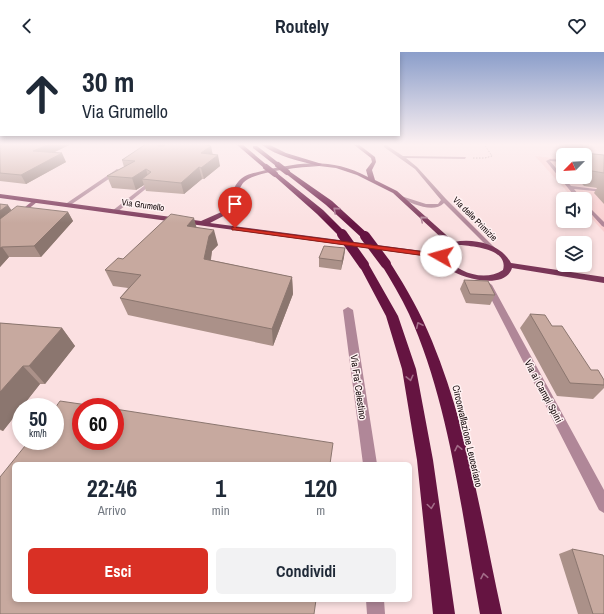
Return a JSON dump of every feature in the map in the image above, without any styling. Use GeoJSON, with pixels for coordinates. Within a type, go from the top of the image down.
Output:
{"type":"FeatureCollection","features":[{"type":"Feature","properties":{"kind":"highway"},"geometry":{"type":"LineString","coordinates":[[270,170],[320,212],[342,234],[378,286],[392,317],[412,386],[421,436],[434,526],[444,614]]}},
{"type":"Feature","properties":{"kind":"highway","name":"Circonvallazione Leuceriano"},"geometry":{"type":"LineString","coordinates":[[285,170],[329,203],[365,236],[384,256],[406,296],[425,338],[442,388],[453,427],[491,614]]}},
{"type":"Feature","properties":{"kind":"main road"},"geometry":{"type":"LineString","coordinates":[[201,224],[219,217],[229,211],[240,183],[248,176],[275,170]]}},
{"type":"Feature","properties":{"kind":"main road"},"geometry":{"type":"LineString","coordinates":[[343,170],[372,180],[395,192],[416,213],[452,244]]}},
{"type":"Feature","properties":{"kind":"main road"},"geometry":{"type":"LineString","coordinates":[[369,170],[372,180]]}},
{"type":"Feature","properties":{"kind":"main road","name":"Via Grumello"},"geometry":{"type":"LineString","coordinates":[[0,196],[201,224],[384,256],[441,256]]}},
{"type":"Feature","properties":{"kind":"main road"},"geometry":{"type":"LineString","coordinates":[[452,244],[472,244],[494,250],[506,260],[508,265],[506,272],[501,275],[484,278],[470,276],[448,266],[441,256],[445,247],[452,244]]}},
{"type":"Feature","properties":{"kind":"main road"},"geometry":{"type":"LineString","coordinates":[[508,265],[604,280]]}},
{"type":"Feature","properties":{"kind":"street"},"geometry":{"type":"LineString","coordinates":[[67,205],[117,171]]}},
{"type":"Feature","properties":{"kind":"street"},"geometry":{"type":"LineString","coordinates":[[0,230],[35,201]]}},
{"type":"Feature","properties":{"kind":"street","name":"Via ai Campi Spini"},"geometry":{"type":"LineString","coordinates":[[484,278],[604,504]]}},
{"type":"Feature","properties":{"kind":"street","name":"Via Fra' Celestino"},"geometry":{"type":"LineString","coordinates":[[348,310],[370,462]]}},
{"type":"Feature","properties":{"kind":"street"},"geometry":{"type":"LineString","coordinates":[[375,602],[376,614]]}},
{"type":"Feature","properties":{"kind":"lane","name":"Via delle Primizie"},"geometry":{"type":"LineString","coordinates":[[418,170],[444,200],[494,250]]}},
{"type":"Feature","properties":{"kind":"lane","name":"Via Grumello"},"geometry":{"type":"LineString","coordinates":[[114,212],[151,183]]}},
{"type":"Feature","properties":{"kind":"lane"},"geometry":{"type":"LineString","coordinates":[[567,184],[574,192]]}},
{"type":"Feature","properties":{"kind":"lane"},"geometry":{"type":"LineString","coordinates":[[570,187],[604,191]]}},
{"type":"Feature","properties":{"kind":"lane","name":"Via delle Primizie"},"geometry":{"type":"LineString","coordinates":[[401,197],[426,206],[439,205],[444,200]]}},
{"type":"Feature","properties":{"kind":"lane"},"geometry":{"type":"LineString","coordinates":[[592,212],[604,225]]}},
{"type":"Feature","properties":{"kind":"shaded area"},"geometry":{"type":"Polygon","coordinates":[[[548,170],[556,170],[556,179],[548,170]]]}},
{"type":"Feature","properties":{"kind":"shaded area"},"geometry":{"type":"Polygon","coordinates":[[[594,170],[604,170],[604,232],[592,219],[592,192],[568,192],[560,184],[592,184],[592,172],[594,170]]]}},
{"type":"Feature","properties":{"kind":"building"},"geometry":{"type":"Polygon","coordinates":[[[0,170],[30,170],[21,175],[0,173],[0,170]]]}},
{"type":"Feature","properties":{"kind":"building"},"geometry":{"type":"Polygon","coordinates":[[[118,170],[144,170],[132,178],[107,176],[118,170]]]}},
{"type":"Feature","properties":{"kind":"building"},"geometry":{"type":"Polygon","coordinates":[[[148,170],[195,170],[181,183],[142,179],[151,172],[148,170]]]}},
{"type":"Feature","properties":{"kind":"building"},"geometry":{"type":"Polygon","coordinates":[[[592,170],[604,170],[604,173],[592,171],[592,170]]]}},
{"type":"Feature","properties":{"kind":"building"},"geometry":{"type":"Polygon","coordinates":[[[0,204],[8,205],[0,211],[0,204]]]}},
{"type":"Feature","properties":{"kind":"building"},"geometry":{"type":"Polygon","coordinates":[[[17,206],[68,212],[34,246],[0,248],[0,219],[17,206]]]}},
{"type":"Feature","properties":{"kind":"building"},"geometry":{"type":"Polygon","coordinates":[[[171,214],[194,218],[187,226],[214,230],[209,236],[204,259],[292,277],[272,329],[120,298],[141,275],[105,270],[118,258],[123,259],[171,214]]]}},
{"type":"Feature","properties":{"kind":"building"},"geometry":{"type":"Polygon","coordinates":[[[324,246],[345,248],[342,261],[319,258],[324,246]]]}},
{"type":"Feature","properties":{"kind":"building"},"geometry":{"type":"Polygon","coordinates":[[[464,280],[488,281],[495,295],[470,294],[464,280]]]}},
{"type":"Feature","properties":{"kind":"building"},"geometry":{"type":"Polygon","coordinates":[[[530,314],[545,315],[552,326],[562,326],[591,370],[598,370],[604,380],[604,385],[570,383],[530,314]]]}},
{"type":"Feature","properties":{"kind":"building"},"geometry":{"type":"Polygon","coordinates":[[[0,323],[62,328],[29,366],[23,366],[0,392],[0,323]]]}},
{"type":"Feature","properties":{"kind":"building"},"geometry":{"type":"Polygon","coordinates":[[[64,402],[72,403],[72,450],[124,450],[124,410],[333,443],[330,462],[12,462],[22,450],[64,450],[64,402]]]}},
{"type":"Feature","properties":{"kind":"building"},"geometry":{"type":"Polygon","coordinates":[[[12,462],[12,602],[316,602],[314,614],[0,614],[0,477],[12,462]]]}},
{"type":"Feature","properties":{"kind":"building"},"geometry":{"type":"Polygon","coordinates":[[[572,549],[603,555],[604,557],[604,614],[593,614],[572,549]]]}},
{"type":"Feature","properties":{"kind":"route"},"geometry":{"type":"LineString","coordinates":[[235,228],[441,256]]}}]}
